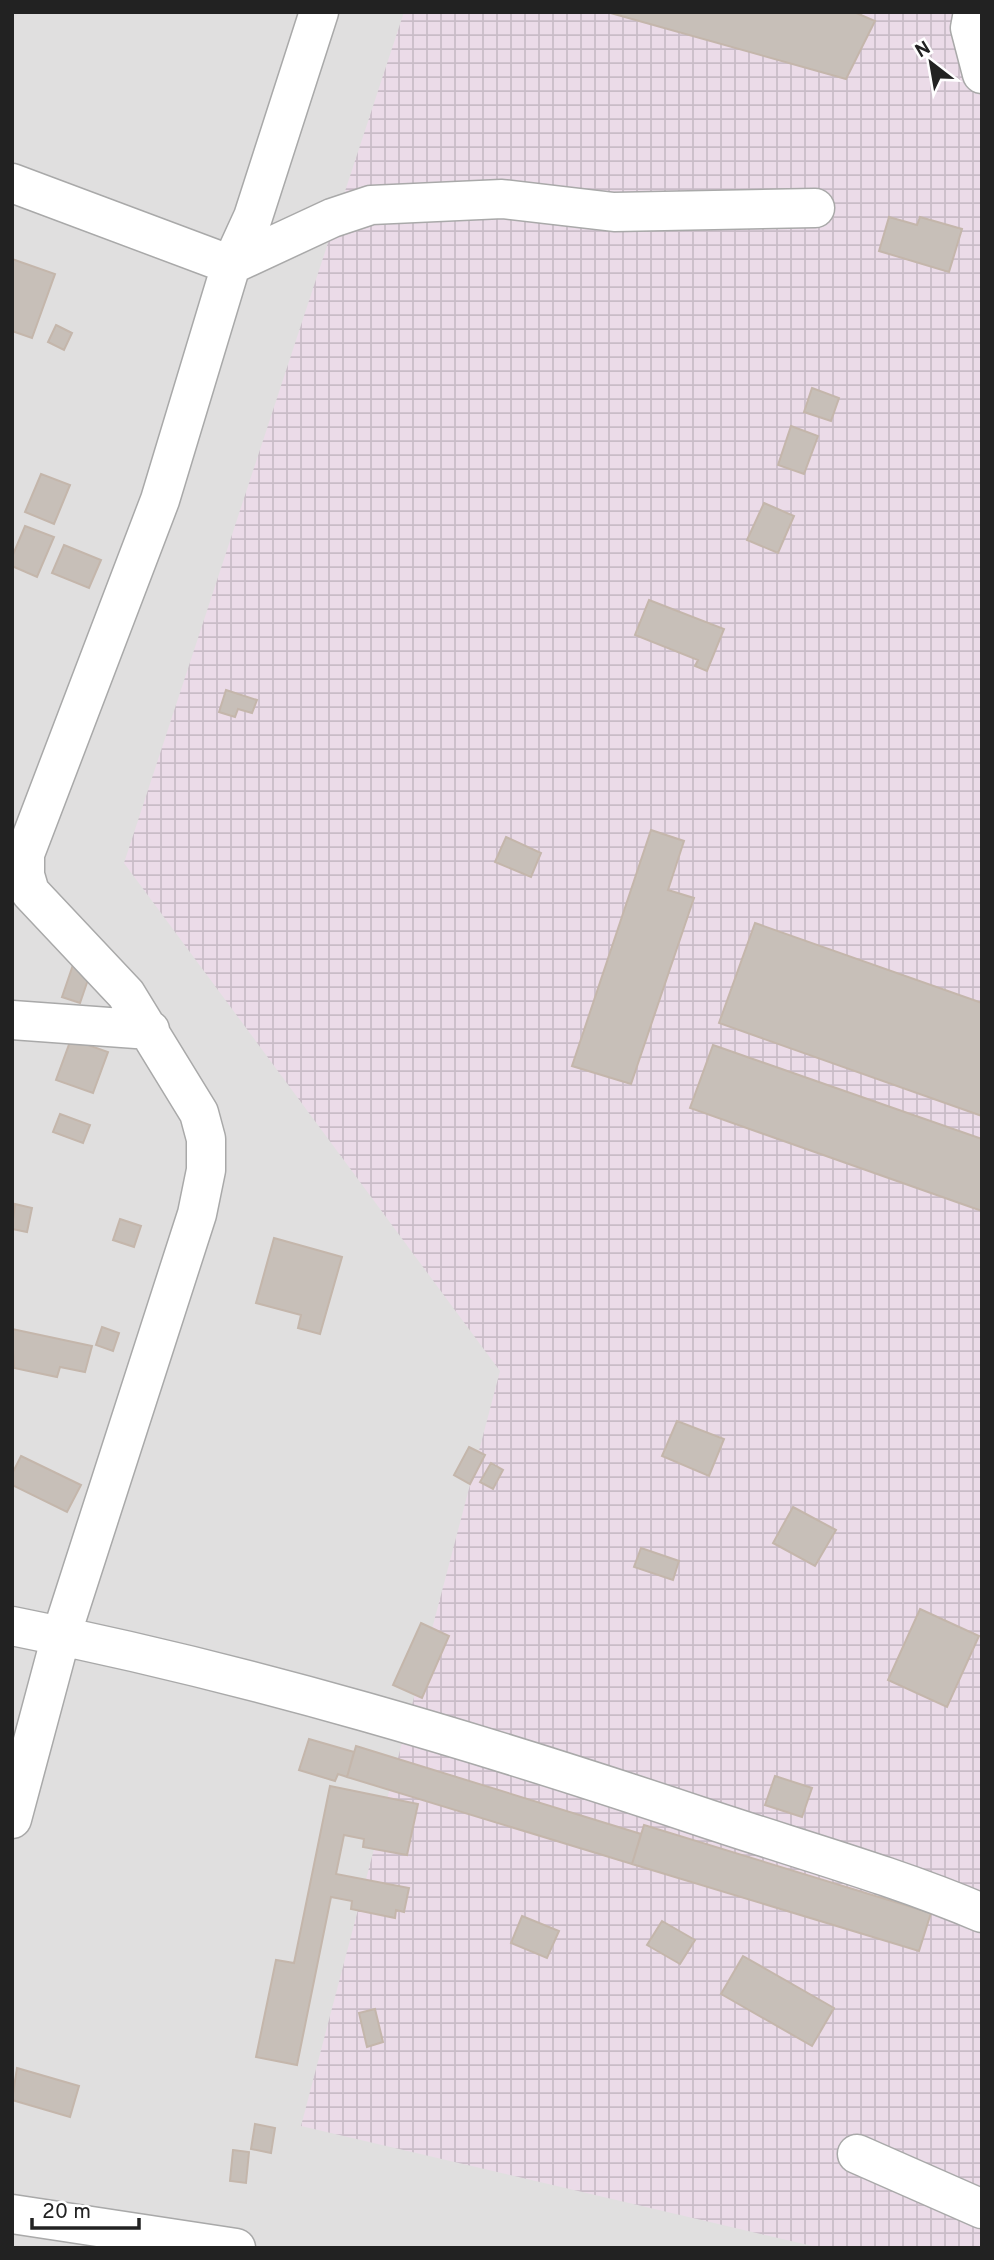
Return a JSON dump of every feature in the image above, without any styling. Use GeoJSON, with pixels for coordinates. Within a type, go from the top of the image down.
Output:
{"type":"FeatureCollection","features":[{"type":"Feature","properties":{"kind":"street"},"geometry":{"type":"LineString","coordinates":[[12,1818],[61,1636],[197,1214],[206,1170],[206,1139],[199,1113],[150,1030],[102,965],[45,912],[18,871],[160,500],[231,265],[253,217],[319,12]]}},
{"type":"Feature","properties":{"kind":"street"},"geometry":{"type":"LineString","coordinates":[[973,12],[970,28],[982,74]]}},
{"type":"Feature","properties":{"kind":"street"},"geometry":{"type":"LineString","coordinates":[[12,183],[231,265],[332,218],[372,205],[502,199],[614,212],[815,208]]}},
{"type":"Feature","properties":{"kind":"street"},"geometry":{"type":"LineString","coordinates":[[12,1020],[150,1030]]}},
{"type":"Feature","properties":{"kind":"street"},"geometry":{"type":"LineString","coordinates":[[12,1626],[232,1674],[382,1717],[657,1802],[982,1913]]}},
{"type":"Feature","properties":{"kind":"street"},"geometry":{"type":"LineString","coordinates":[[857,2154],[982,2209]]}},
{"type":"Feature","properties":{"kind":"street"},"geometry":{"type":"LineString","coordinates":[[12,2214],[236,2248]]}},
{"type":"Feature","properties":{"kind":"shaded area"},"geometry":{"type":"Polygon","coordinates":[[[12,12],[982,12],[982,2248],[12,2248],[12,12]]]}},
{"type":"Feature","properties":{"kind":"shaded area"},"geometry":{"type":"Polygon","coordinates":[[[404,12],[982,12],[982,2248],[821,2248],[301,2126],[500,1371],[124,863],[404,12]]]}},
{"type":"Feature","properties":{"kind":"building"},"geometry":{"type":"Polygon","coordinates":[[[607,12],[854,12],[875,21],[846,79],[607,12]]]}},
{"type":"Feature","properties":{"kind":"building"},"geometry":{"type":"Polygon","coordinates":[[[889,217],[917,225],[920,217],[962,229],[949,272],[879,251],[889,217]]]}},
{"type":"Feature","properties":{"kind":"building"},"geometry":{"type":"Polygon","coordinates":[[[12,259],[55,274],[32,338],[12,331],[12,259]]]}},
{"type":"Feature","properties":{"kind":"building"},"geometry":{"type":"Polygon","coordinates":[[[56,325],[72,333],[64,350],[48,342],[56,325]]]}},
{"type":"Feature","properties":{"kind":"building"},"geometry":{"type":"Polygon","coordinates":[[[812,388],[839,398],[831,421],[804,412],[812,388]]]}},
{"type":"Feature","properties":{"kind":"building"},"geometry":{"type":"Polygon","coordinates":[[[791,426],[818,436],[804,474],[778,465],[791,426]]]}},
{"type":"Feature","properties":{"kind":"building"},"geometry":{"type":"Polygon","coordinates":[[[41,474],[70,485],[54,524],[25,512],[41,474]]]}},
{"type":"Feature","properties":{"kind":"building"},"geometry":{"type":"Polygon","coordinates":[[[764,503],[794,516],[778,553],[747,540],[764,503]]]}},
{"type":"Feature","properties":{"kind":"building"},"geometry":{"type":"Polygon","coordinates":[[[25,526],[54,537],[37,577],[12,566],[12,557],[25,526]]]}},
{"type":"Feature","properties":{"kind":"building"},"geometry":{"type":"Polygon","coordinates":[[[64,545],[101,560],[89,588],[52,573],[64,545]]]}},
{"type":"Feature","properties":{"kind":"building"},"geometry":{"type":"Polygon","coordinates":[[[649,600],[724,629],[707,671],[695,666],[698,660],[635,635],[649,600]]]}},
{"type":"Feature","properties":{"kind":"building"},"geometry":{"type":"Polygon","coordinates":[[[226,690],[257,700],[252,713],[238,709],[235,717],[219,712],[226,690]]]}},
{"type":"Feature","properties":{"kind":"building"},"geometry":{"type":"Polygon","coordinates":[[[651,830],[684,841],[668,890],[694,898],[631,1084],[572,1066],[651,830]]]}},
{"type":"Feature","properties":{"kind":"building"},"geometry":{"type":"Polygon","coordinates":[[[506,837],[541,853],[531,877],[495,862],[506,837]]]}},
{"type":"Feature","properties":{"kind":"building"},"geometry":{"type":"Polygon","coordinates":[[[755,923],[982,1003],[982,1116],[719,1023],[755,923]]]}},
{"type":"Feature","properties":{"kind":"building"},"geometry":{"type":"Polygon","coordinates":[[[74,962],[92,968],[80,1003],[62,997],[74,962]]]}},
{"type":"Feature","properties":{"kind":"building"},"geometry":{"type":"Polygon","coordinates":[[[71,1039],[108,1052],[93,1093],[56,1080],[71,1039]]]}},
{"type":"Feature","properties":{"kind":"building"},"geometry":{"type":"Polygon","coordinates":[[[713,1045],[982,1139],[982,1211],[690,1108],[713,1045]]]}},
{"type":"Feature","properties":{"kind":"building"},"geometry":{"type":"Polygon","coordinates":[[[60,1114],[90,1125],[83,1143],[53,1132],[60,1114]]]}},
{"type":"Feature","properties":{"kind":"building"},"geometry":{"type":"Polygon","coordinates":[[[15,1204],[32,1208],[27,1232],[12,1229],[15,1204]]]}},
{"type":"Feature","properties":{"kind":"building"},"geometry":{"type":"Polygon","coordinates":[[[120,1219],[141,1226],[134,1247],[113,1240],[120,1219]]]}},
{"type":"Feature","properties":{"kind":"building"},"geometry":{"type":"Polygon","coordinates":[[[274,1238],[342,1257],[320,1334],[298,1328],[301,1315],[256,1303],[274,1238]]]}},
{"type":"Feature","properties":{"kind":"building"},"geometry":{"type":"Polygon","coordinates":[[[102,1327],[119,1333],[113,1351],[96,1345],[102,1327]]]}},
{"type":"Feature","properties":{"kind":"building"},"geometry":{"type":"Polygon","coordinates":[[[12,1329],[92,1346],[85,1372],[60,1367],[57,1377],[14,1368],[12,1329]]]}},
{"type":"Feature","properties":{"kind":"building"},"geometry":{"type":"Polygon","coordinates":[[[677,1421],[724,1439],[709,1476],[662,1456],[677,1421]]]}},
{"type":"Feature","properties":{"kind":"building"},"geometry":{"type":"Polygon","coordinates":[[[469,1447],[485,1455],[470,1484],[454,1475],[469,1447]]]}},
{"type":"Feature","properties":{"kind":"building"},"geometry":{"type":"Polygon","coordinates":[[[21,1456],[81,1485],[67,1512],[12,1485],[12,1474],[21,1456]]]}},
{"type":"Feature","properties":{"kind":"building"},"geometry":{"type":"Polygon","coordinates":[[[491,1463],[503,1470],[493,1489],[480,1482],[491,1463]]]}},
{"type":"Feature","properties":{"kind":"building"},"geometry":{"type":"Polygon","coordinates":[[[793,1507],[836,1530],[815,1566],[773,1543],[793,1507]]]}},
{"type":"Feature","properties":{"kind":"building"},"geometry":{"type":"Polygon","coordinates":[[[641,1548],[679,1561],[673,1580],[634,1567],[641,1548]]]}},
{"type":"Feature","properties":{"kind":"building"},"geometry":{"type":"Polygon","coordinates":[[[920,1609],[979,1636],[947,1707],[888,1680],[920,1609]]]}},
{"type":"Feature","properties":{"kind":"building"},"geometry":{"type":"Polygon","coordinates":[[[421,1623],[449,1636],[422,1698],[393,1685],[421,1623]]]}},
{"type":"Feature","properties":{"kind":"building"},"geometry":{"type":"Polygon","coordinates":[[[309,1739],[354,1752],[347,1777],[338,1774],[335,1781],[299,1770],[309,1739]]]}},
{"type":"Feature","properties":{"kind":"building"},"geometry":{"type":"Polygon","coordinates":[[[356,1746],[641,1834],[632,1864],[347,1777],[356,1746]]]}},
{"type":"Feature","properties":{"kind":"building"},"geometry":{"type":"Polygon","coordinates":[[[775,1776],[812,1788],[802,1817],[765,1805],[775,1776]]]}},
{"type":"Feature","properties":{"kind":"building"},"geometry":{"type":"Polygon","coordinates":[[[330,1786],[418,1804],[407,1855],[363,1847],[364,1839],[344,1835],[336,1874],[409,1888],[404,1912],[396,1910],[395,1918],[351,1909],[352,1901],[331,1897],[297,2065],[256,2057],[276,1960],[294,1963],[330,1786]]]}},
{"type":"Feature","properties":{"kind":"building"},"geometry":{"type":"Polygon","coordinates":[[[644,1825],[931,1913],[919,1951],[632,1864],[644,1825]]]}},
{"type":"Feature","properties":{"kind":"building"},"geometry":{"type":"Polygon","coordinates":[[[522,1916],[559,1931],[547,1958],[511,1943],[522,1916]]]}},
{"type":"Feature","properties":{"kind":"building"},"geometry":{"type":"Polygon","coordinates":[[[662,1921],[695,1940],[680,1964],[647,1945],[662,1921]]]}},
{"type":"Feature","properties":{"kind":"building"},"geometry":{"type":"Polygon","coordinates":[[[743,1956],[834,2008],[812,2046],[721,1994],[743,1956]]]}},
{"type":"Feature","properties":{"kind":"building"},"geometry":{"type":"Polygon","coordinates":[[[375,2009],[383,2042],[367,2047],[359,2013],[375,2009]]]}},
{"type":"Feature","properties":{"kind":"building"},"geometry":{"type":"Polygon","coordinates":[[[17,2068],[79,2086],[70,2117],[12,2100],[17,2068]]]}},
{"type":"Feature","properties":{"kind":"building"},"geometry":{"type":"Polygon","coordinates":[[[255,2124],[275,2128],[271,2153],[251,2149],[255,2124]]]}},
{"type":"Feature","properties":{"kind":"building"},"geometry":{"type":"Polygon","coordinates":[[[233,2150],[249,2152],[246,2183],[230,2181],[233,2150]]]}}]}
